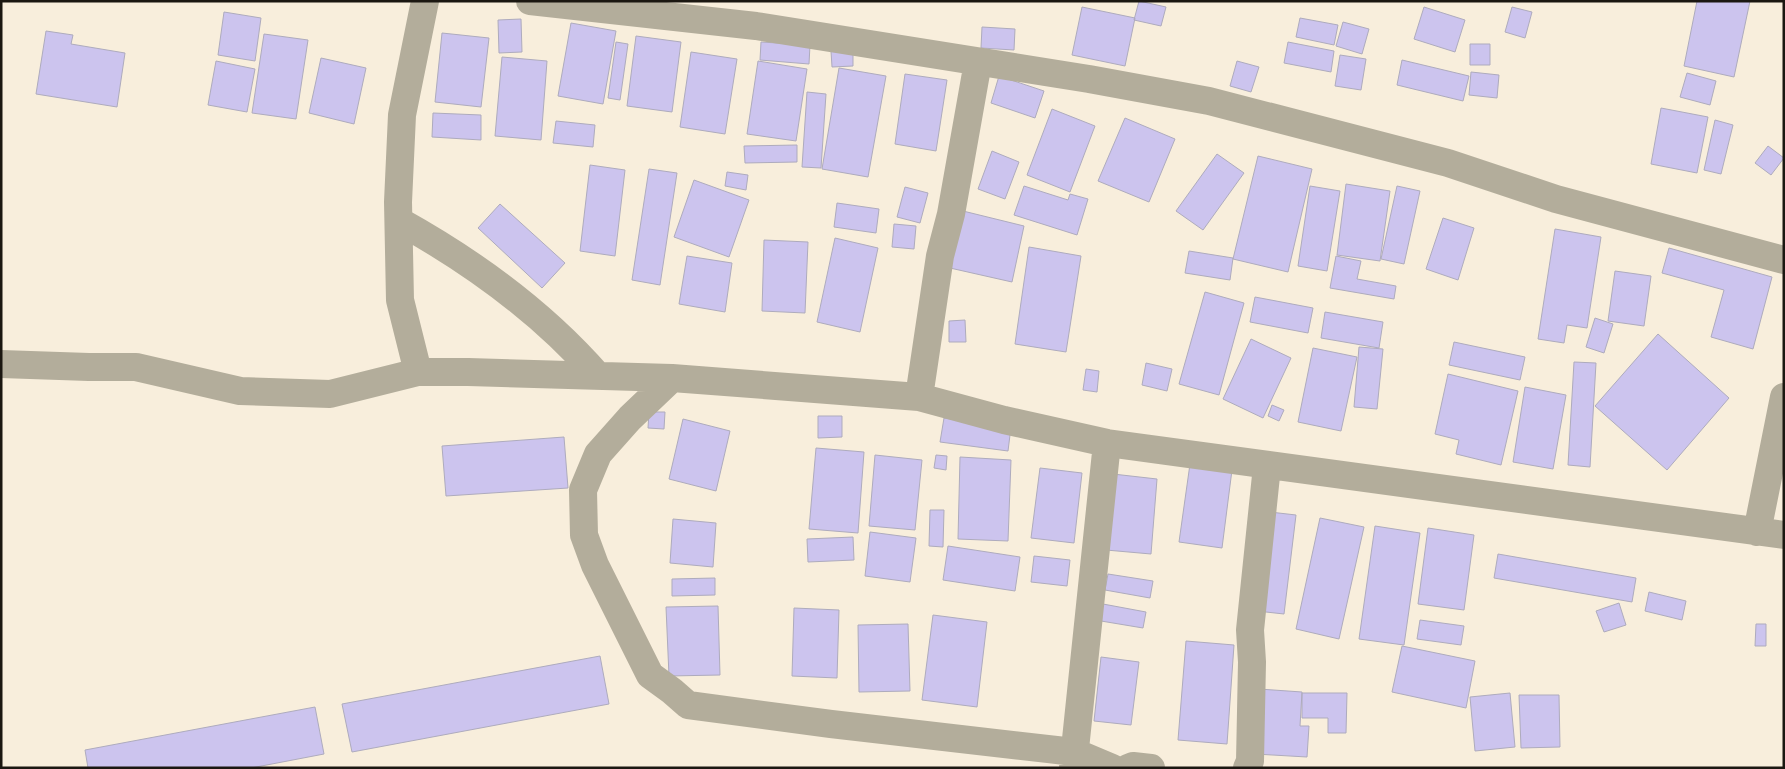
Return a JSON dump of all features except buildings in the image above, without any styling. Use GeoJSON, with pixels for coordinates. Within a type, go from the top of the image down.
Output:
{"type":"FeatureCollection","features":[{"type":"Feature","properties":{"kind":"street"},"geometry":{"type":"LineString","coordinates":[[418,372],[400,300],[399,221],[402,115],[425,1]]}},
{"type":"Feature","properties":{"kind":"street"},"geometry":{"type":"LineString","coordinates":[[530,1],[756,26],[1089,79],[1209,101],[1448,163],[1556,199],[1784,260]]}},
{"type":"Feature","properties":{"kind":"street"},"geometry":{"type":"LineString","coordinates":[[920,397],[940,256],[951,214],[978,62]]}},
{"type":"Feature","properties":{"kind":"street"},"geometry":{"type":"LineString","coordinates":[[399,221],[451,252],[516,298],[578,354],[598,376]]}},
{"type":"Feature","properties":{"kind":"street"},"geometry":{"type":"LineString","coordinates":[[1,364],[136,367],[240,391],[330,394],[418,372],[672,378],[920,397],[1004,420],[1107,443],[1784,535]]}},
{"type":"Feature","properties":{"kind":"street"},"geometry":{"type":"LineString","coordinates":[[672,378],[630,418],[598,454],[583,490],[584,535],[595,566],[650,675],[688,705],[1074,760],[1112,768]]}},
{"type":"Feature","properties":{"kind":"street"},"geometry":{"type":"LineString","coordinates":[[1757,532],[1784,397]]}},
{"type":"Feature","properties":{"kind":"street"},"geometry":{"type":"LineString","coordinates":[[1074,760],[1107,443]]}},
{"type":"Feature","properties":{"kind":"street"},"geometry":{"type":"LineString","coordinates":[[1247,768],[1250,761],[1252,662],[1250,630],[1267,466]]}},
{"type":"Feature","properties":{"kind":"street"},"geometry":{"type":"LineString","coordinates":[[1128,768],[1133,766],[1150,768]]}}]}
